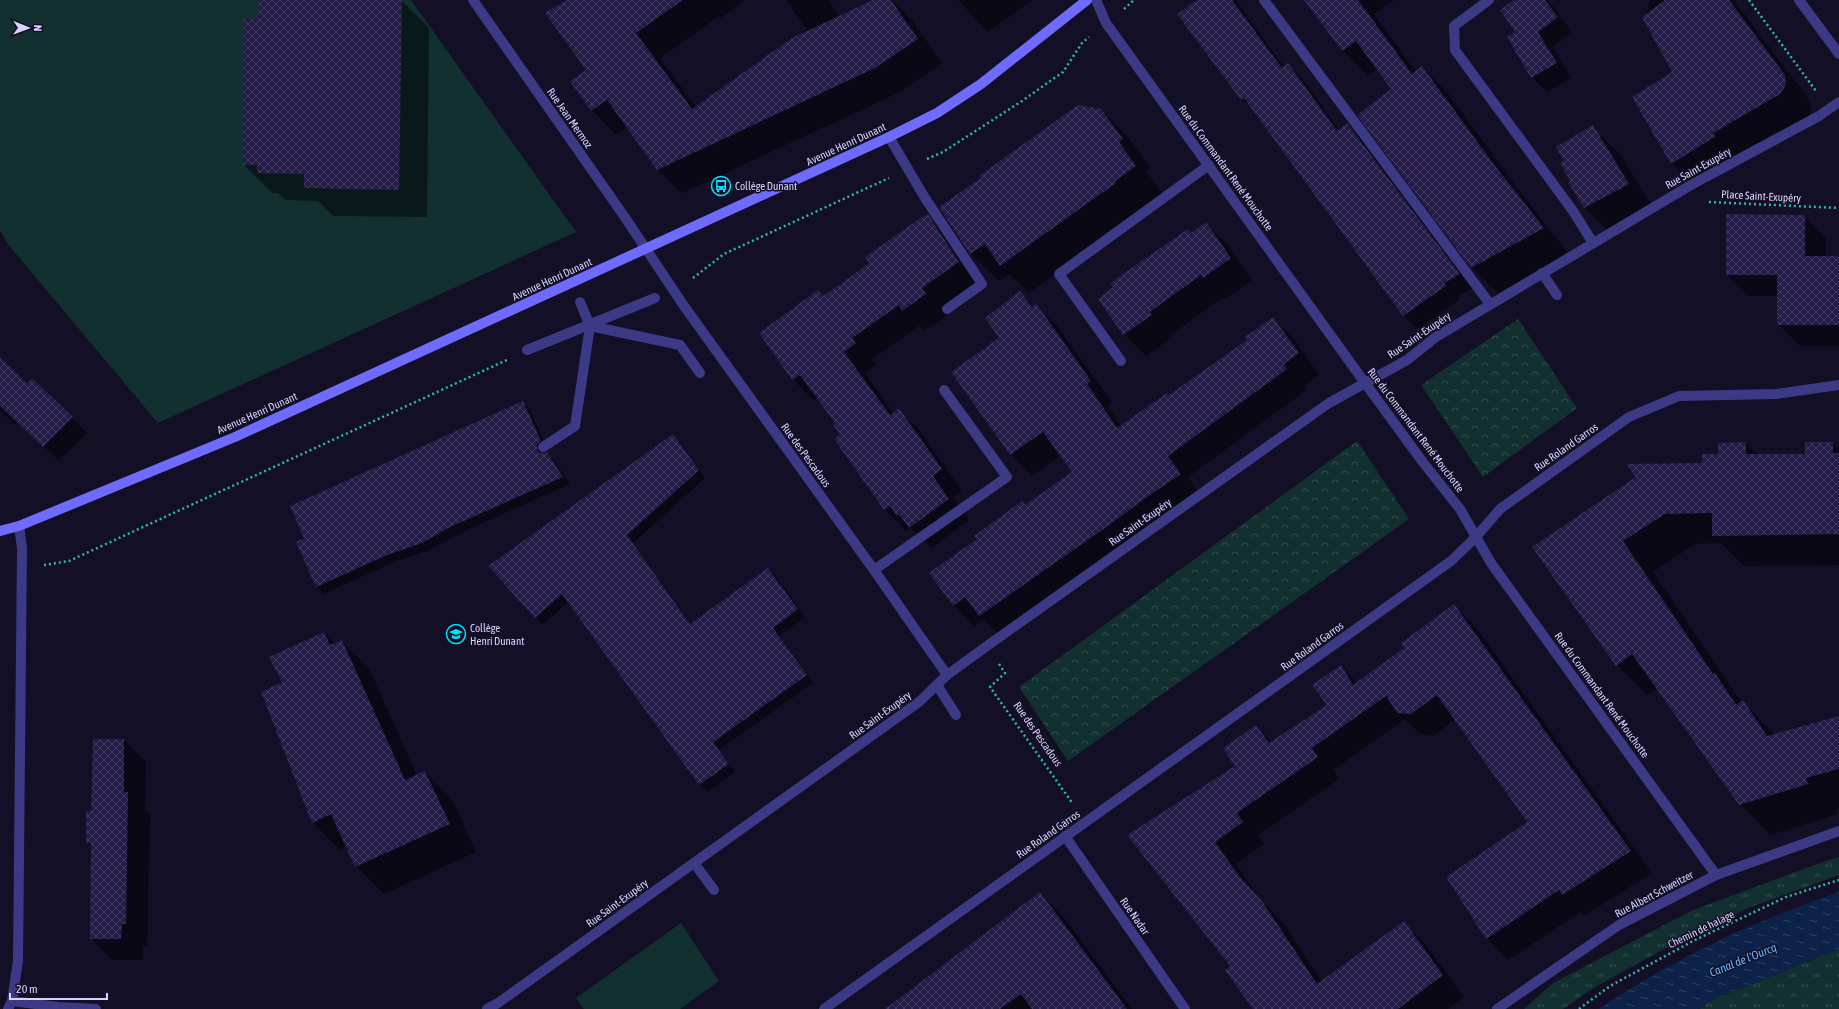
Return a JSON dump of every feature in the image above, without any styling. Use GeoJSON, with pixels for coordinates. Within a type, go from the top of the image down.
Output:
{"type":"FeatureCollection","features":[{"type":"Feature","properties":{"kind":"street","name":"Rue Jean Mermoz"},"geometry":{"type":"LineString","coordinates":[[473,0],[624,216],[646,250]]}},
{"type":"Feature","properties":{"kind":"street","name":"Avenue Henri Dunant"},"geometry":{"type":"LineString","coordinates":[[0,531],[19,526],[235,437],[646,250],[889,137],[937,113],[981,84],[1088,0]]}},
{"type":"Feature","properties":{"kind":"street","name":"Rue du Commandant René Mouchotte"},"geometry":{"type":"LineString","coordinates":[[1096,0],[1106,23],[1365,383],[1422,461],[1460,509],[1491,563],[1716,875]]}},
{"type":"Feature","properties":{"kind":"street"},"geometry":{"type":"LineString","coordinates":[[1264,0],[1490,304]]}},
{"type":"Feature","properties":{"kind":"street"},"geometry":{"type":"LineString","coordinates":[[1489,0],[1454,26],[1455,50],[1573,212],[1593,243]]}},
{"type":"Feature","properties":{"kind":"street"},"geometry":{"type":"LineString","coordinates":[[1799,0],[1839,54]]}},
{"type":"Feature","properties":{"kind":"street","name":"Rue Saint-Exupéry"},"geometry":{"type":"LineString","coordinates":[[487,1009],[501,1006],[694,863],[919,702],[947,675],[1329,403],[1407,360],[1436,337],[1691,185],[1820,116],[1839,102]]}},
{"type":"Feature","properties":{"kind":"street"},"geometry":{"type":"LineString","coordinates":[[889,137],[925,198],[982,284],[946,309]]}},
{"type":"Feature","properties":{"kind":"street"},"geometry":{"type":"LineString","coordinates":[[1121,361],[1059,274],[1209,166]]}},
{"type":"Feature","properties":{"kind":"street","name":"Rue des Pescadous"},"geometry":{"type":"LineString","coordinates":[[646,250],[684,306],[874,570],[947,675]]}},
{"type":"Feature","properties":{"kind":"street"},"geometry":{"type":"LineString","coordinates":[[1542,273],[1557,295]]}},
{"type":"Feature","properties":{"kind":"street"},"geometry":{"type":"LineString","coordinates":[[527,350],[590,326],[655,298]]}},
{"type":"Feature","properties":{"kind":"street"},"geometry":{"type":"LineString","coordinates":[[543,447],[575,426],[590,326],[580,302]]}},
{"type":"Feature","properties":{"kind":"street"},"geometry":{"type":"LineString","coordinates":[[590,326],[683,343],[700,373]]}},
{"type":"Feature","properties":{"kind":"street","name":"Rue Roland Garros"},"geometry":{"type":"LineString","coordinates":[[824,1009],[1451,561],[1476,537],[1500,509],[1629,417],[1679,396],[1776,394],[1839,385]]}},
{"type":"Feature","properties":{"kind":"street"},"geometry":{"type":"LineString","coordinates":[[874,570],[1007,477],[944,390]]}},
{"type":"Feature","properties":{"kind":"street"},"geometry":{"type":"LineString","coordinates":[[19,526],[22,548],[18,961],[10,1005],[96,1009]]}},
{"type":"Feature","properties":{"kind":"street"},"geometry":{"type":"LineString","coordinates":[[937,685],[956,715]]}},
{"type":"Feature","properties":{"kind":"street","name":"Rue Albert Schweitzer"},"geometry":{"type":"LineString","coordinates":[[1497,1009],[1619,925],[1716,875],[1839,831]]}},
{"type":"Feature","properties":{"kind":"street","name":"Rue Nadar"},"geometry":{"type":"LineString","coordinates":[[1065,836],[1185,1009]]}},
{"type":"Feature","properties":{"kind":"street"},"geometry":{"type":"LineString","coordinates":[[694,863],[714,890]]}},
{"type":"Feature","properties":{"kind":"path"},"geometry":{"type":"LineString","coordinates":[[1129,5],[1134,0]]}},
{"type":"Feature","properties":{"kind":"path"},"geometry":{"type":"LineString","coordinates":[[1749,0],[1819,95]]}},
{"type":"Feature","properties":{"kind":"path"},"geometry":{"type":"LineString","coordinates":[[925,160],[943,152],[1009,110],[1063,72],[1082,42]]}},
{"type":"Feature","properties":{"kind":"path"},"geometry":{"type":"LineString","coordinates":[[694,278],[724,254],[896,174]]}},
{"type":"Feature","properties":{"kind":"path","name":"Place Saint-Exupéry"},"geometry":{"type":"LineString","coordinates":[[1691,185],[1702,201],[1839,208]]}},
{"type":"Feature","properties":{"kind":"path"},"geometry":{"type":"LineString","coordinates":[[42,565],[69,561],[527,350]]}},
{"type":"Feature","properties":{"kind":"path","name":"Rue des Pescadous"},"geometry":{"type":"LineString","coordinates":[[998,662],[1005,673],[990,687],[1086,822]]}},
{"type":"Feature","properties":{"kind":"path","name":"Chemin de halage"},"geometry":{"type":"LineString","coordinates":[[1579,1009],[1610,986],[1693,941],[1786,897],[1839,880]]}},
{"type":"Feature","properties":{"kind":"green space"},"geometry":{"type":"Polygon","coordinates":[[[0,0],[411,0],[576,232],[158,423],[7,243],[0,230],[0,0]]]}},
{"type":"Feature","properties":{"kind":"green space"},"geometry":{"type":"Polygon","coordinates":[[[1518,319],[1577,408],[1483,477],[1421,385],[1518,319]]]}},
{"type":"Feature","properties":{"kind":"green space"},"geometry":{"type":"Polygon","coordinates":[[[1357,441],[1409,519],[1068,761],[1019,687],[1357,441]]]}},
{"type":"Feature","properties":{"kind":"green space"},"geometry":{"type":"Polygon","coordinates":[[[1839,857],[1839,875],[1748,908],[1675,943],[1595,987],[1563,1009],[1524,1009],[1553,983],[1693,910],[1839,857]]]}},
{"type":"Feature","properties":{"kind":"green space"},"geometry":{"type":"Polygon","coordinates":[[[681,923],[719,981],[680,1009],[584,1009],[576,998],[681,923]]]}},
{"type":"Feature","properties":{"kind":"green space"},"geometry":{"type":"Polygon","coordinates":[[[1839,949],[1839,1009],[1699,1009],[1712,1000],[1839,949]]]}},
{"type":"Feature","properties":{"kind":"water","name":"Canal de l'Ourcq"},"geometry":{"type":"Polygon","coordinates":[[[1839,892],[1839,949],[1712,1000],[1699,1009],[1599,1009],[1656,973],[1715,942],[1776,915],[1839,892]]]}},
{"type":"Feature","properties":{"kind":"building"},"geometry":{"type":"Polygon","coordinates":[[[259,0],[402,0],[399,190],[304,188],[304,174],[257,173],[257,165],[243,165],[244,19],[258,20],[259,0]]]}},
{"type":"Feature","properties":{"kind":"building"},"geometry":{"type":"Polygon","coordinates":[[[567,0],[683,0],[636,33],[692,109],[792,38],[873,0],[891,0],[918,39],[875,68],[657,170],[607,100],[591,111],[570,81],[586,70],[545,13],[567,0]]]}},
{"type":"Feature","properties":{"kind":"building"},"geometry":{"type":"Polygon","coordinates":[[[1197,0],[1232,0],[1282,68],[1288,63],[1337,131],[1347,123],[1460,274],[1444,283],[1446,286],[1403,316],[1244,98],[1241,100],[1177,14],[1197,0]]]}},
{"type":"Feature","properties":{"kind":"building"},"geometry":{"type":"Polygon","coordinates":[[[1304,0],[1358,0],[1412,74],[1422,66],[1492,162],[1544,228],[1471,268],[1357,115],[1391,89],[1356,41],[1342,51],[1304,0]]]}},
{"type":"Feature","properties":{"kind":"building"},"geometry":{"type":"Polygon","coordinates":[[[1514,0],[1545,0],[1558,17],[1538,32],[1557,63],[1531,78],[1507,37],[1515,32],[1500,10],[1514,0]]]}},
{"type":"Feature","properties":{"kind":"building"},"geometry":{"type":"Polygon","coordinates":[[[1665,0],[1729,0],[1785,75],[1786,85],[1780,94],[1713,133],[1716,136],[1671,164],[1632,97],[1672,72],[1642,17],[1665,0]]]}},
{"type":"Feature","properties":{"kind":"building"},"geometry":{"type":"Polygon","coordinates":[[[1078,105],[1101,109],[1123,139],[1119,142],[1136,166],[1115,181],[1116,183],[1000,266],[985,244],[970,254],[939,207],[981,178],[979,176],[1078,105]]]}},
{"type":"Feature","properties":{"kind":"building"},"geometry":{"type":"Polygon","coordinates":[[[1593,125],[1629,184],[1584,208],[1568,182],[1570,181],[1560,163],[1564,161],[1556,147],[1593,125]]]}},
{"type":"Feature","properties":{"kind":"building"},"geometry":{"type":"Polygon","coordinates":[[[928,214],[959,262],[922,288],[926,294],[902,311],[899,305],[852,338],[856,343],[844,352],[890,415],[899,408],[942,469],[933,476],[949,499],[909,528],[899,514],[897,516],[890,506],[884,510],[834,439],[840,434],[833,425],[835,423],[800,375],[792,380],[759,333],[818,290],[823,296],[845,281],[869,263],[865,257],[928,214]]]}},
{"type":"Feature","properties":{"kind":"building"},"geometry":{"type":"Polygon","coordinates":[[[1726,214],[1805,215],[1805,256],[1839,256],[1839,325],[1777,325],[1777,275],[1726,275],[1726,214]]]}},
{"type":"Feature","properties":{"kind":"building"},"geometry":{"type":"Polygon","coordinates":[[[1206,222],[1231,258],[1203,278],[1201,275],[1150,312],[1152,315],[1123,335],[1098,299],[1113,287],[1110,283],[1188,229],[1191,233],[1206,222]]]}},
{"type":"Feature","properties":{"kind":"building"},"geometry":{"type":"Polygon","coordinates":[[[1020,291],[1032,307],[1036,303],[1091,381],[1087,384],[1117,428],[1167,393],[1169,395],[1247,340],[1245,337],[1273,317],[1299,353],[1284,364],[1287,369],[1168,456],[1181,474],[979,616],[965,597],[953,606],[929,573],[977,539],[974,536],[1022,501],[1025,505],[1072,472],[1043,432],[1010,455],[951,372],[999,338],[985,318],[1020,291]]]}},
{"type":"Feature","properties":{"kind":"building"},"geometry":{"type":"Polygon","coordinates":[[[0,357],[27,383],[32,378],[73,417],[43,447],[0,406],[0,357]]]}},
{"type":"Feature","properties":{"kind":"building"},"geometry":{"type":"Polygon","coordinates":[[[523,401],[541,441],[537,444],[537,450],[540,453],[547,452],[563,477],[450,527],[422,543],[387,555],[316,587],[296,542],[304,538],[290,506],[523,401]]]}},
{"type":"Feature","properties":{"kind":"building"},"geometry":{"type":"Polygon","coordinates":[[[673,434],[699,470],[627,535],[690,624],[768,568],[798,609],[773,628],[807,675],[713,742],[729,764],[699,785],[562,594],[535,618],[488,566],[673,434]]]}},
{"type":"Feature","properties":{"kind":"building"},"geometry":{"type":"Polygon","coordinates":[[[1746,442],[1746,454],[1805,454],[1805,442],[1833,442],[1833,453],[1839,453],[1839,534],[1712,536],[1712,513],[1665,514],[1623,541],[1713,674],[1715,673],[1736,705],[1743,700],[1767,736],[1839,716],[1839,769],[1806,778],[1808,784],[1739,805],[1632,654],[1616,666],[1532,547],[1636,477],[1626,464],[1702,463],[1702,454],[1718,454],[1718,443],[1746,442]]]}},
{"type":"Feature","properties":{"kind":"building"},"geometry":{"type":"Polygon","coordinates":[[[1454,604],[1631,851],[1562,895],[1559,890],[1486,939],[1446,877],[1527,822],[1437,695],[1411,714],[1397,713],[1386,696],[1312,748],[1318,757],[1237,813],[1243,822],[1215,842],[1239,876],[1262,901],[1317,984],[1404,921],[1443,975],[1398,1009],[1253,1009],[1225,970],[1230,966],[1127,835],[1235,766],[1223,748],[1256,725],[1269,743],[1327,705],[1312,685],[1341,665],[1353,685],[1404,648],[1401,643],[1454,604]]]}},
{"type":"Feature","properties":{"kind":"building"},"geometry":{"type":"Polygon","coordinates":[[[324,632],[330,645],[342,640],[405,780],[425,771],[450,824],[355,867],[331,814],[312,823],[261,692],[282,682],[269,657],[324,632]]]}},
{"type":"Feature","properties":{"kind":"building"},"geometry":{"type":"Polygon","coordinates":[[[93,739],[124,739],[124,792],[128,792],[126,924],[122,924],[121,939],[90,939],[91,843],[86,843],[86,811],[91,811],[93,739]]]}},
{"type":"Feature","properties":{"kind":"building"},"geometry":{"type":"Polygon","coordinates":[[[1040,892],[1127,1009],[1032,1009],[1021,994],[1000,1009],[885,1009],[1040,892]]]}},
{"type":"Feature","properties":{"kind":"place","name":"Collège Dunant"},"geometry":{"type":"Point","coordinates":[721,186]}},
{"type":"Feature","properties":{"kind":"place","name":"Collège Henri Dunant"},"geometry":{"type":"Point","coordinates":[456,634]}}]}
